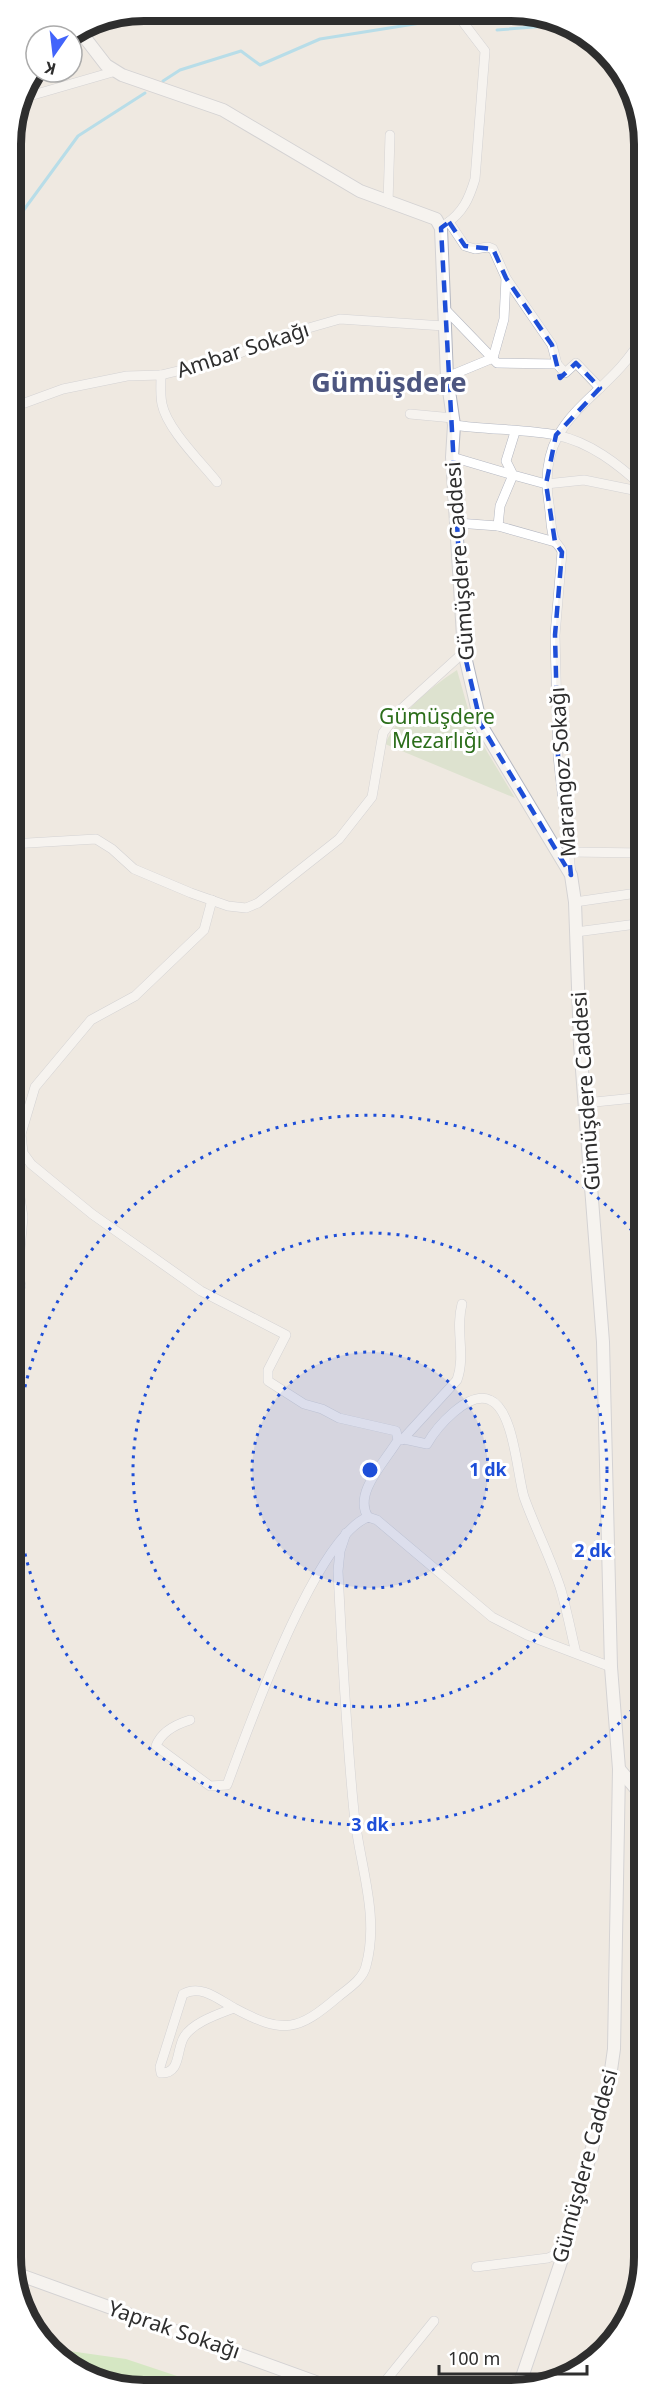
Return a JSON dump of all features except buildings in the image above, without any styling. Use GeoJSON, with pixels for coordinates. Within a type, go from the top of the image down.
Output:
{"type":"FeatureCollection","features":[{"type":"Feature","properties":{"kind":"street"},"geometry":{"type":"LineString","coordinates":[[445,225],[459,214],[469,199],[476,179],[485,51],[462,21]]}},
{"type":"Feature","properties":{"kind":"street"},"geometry":{"type":"LineString","coordinates":[[84,37],[106,65],[116,71],[223,110],[332,176],[388,203],[436,219],[465,246],[475,249],[488,247],[493,249],[506,278],[552,345],[557,364],[566,373],[576,363],[600,388]]}},
{"type":"Feature","properties":{"kind":"street"},"geometry":{"type":"LineString","coordinates":[[31,95],[116,71]]}},
{"type":"Feature","properties":{"kind":"street"},"geometry":{"type":"LineString","coordinates":[[388,203],[390,135]]}},
{"type":"Feature","properties":{"kind":"street","name":"Gümüşdere Caddesi"},"geometry":{"type":"LineString","coordinates":[[445,225],[443,307],[447,377],[454,422],[452,457],[464,652],[481,725],[571,876],[575,902],[580,1044],[603,1341],[611,1667],[619,1769],[614,2049],[601,2118],[565,2250],[521,2379]]}},
{"type":"Feature","properties":{"kind":"street"},"geometry":{"type":"LineString","coordinates":[[493,358],[504,319],[506,278]]}},
{"type":"Feature","properties":{"kind":"street"},"geometry":{"type":"LineString","coordinates":[[443,307],[493,358],[506,364],[557,364]]}},
{"type":"Feature","properties":{"kind":"street","name":"Ambar Sokağı"},"geometry":{"type":"LineString","coordinates":[[21,404],[63,389],[127,376],[161,375],[219,361],[291,333],[340,319],[444,326]]}},
{"type":"Feature","properties":{"kind":"street"},"geometry":{"type":"LineString","coordinates":[[546,483],[556,435],[634,347]]}},
{"type":"Feature","properties":{"kind":"street"},"geometry":{"type":"LineString","coordinates":[[447,377],[493,358]]}},
{"type":"Feature","properties":{"kind":"street"},"geometry":{"type":"LineString","coordinates":[[161,375],[161,404],[165,413],[183,441],[217,482]]}},
{"type":"Feature","properties":{"kind":"street"},"geometry":{"type":"LineString","coordinates":[[410,414],[515,432],[556,435],[597,451],[634,479]]}},
{"type":"Feature","properties":{"kind":"street"},"geometry":{"type":"LineString","coordinates":[[498,526],[500,506],[513,475],[506,461],[515,432]]}},
{"type":"Feature","properties":{"kind":"street"},"geometry":{"type":"LineString","coordinates":[[452,457],[546,483],[584,480],[634,490]]}},
{"type":"Feature","properties":{"kind":"street","name":"Marangoz Sokağı"},"geometry":{"type":"LineString","coordinates":[[546,483],[555,542],[562,552],[556,620],[555,668],[558,756],[571,876]]}},
{"type":"Feature","properties":{"kind":"street"},"geometry":{"type":"LineString","coordinates":[[457,523],[498,526],[555,542]]}},
{"type":"Feature","properties":{"kind":"street"},"geometry":{"type":"LineString","coordinates":[[21,843],[96,839],[112,849],[134,869],[212,900],[246,908],[258,903],[339,839],[372,796],[382,733],[399,711],[464,652]]}},
{"type":"Feature","properties":{"kind":"street"},"geometry":{"type":"LineString","coordinates":[[569,852],[634,853]]}},
{"type":"Feature","properties":{"kind":"street"},"geometry":{"type":"LineString","coordinates":[[575,902],[634,893]]}},
{"type":"Feature","properties":{"kind":"street"},"geometry":{"type":"LineString","coordinates":[[212,900],[204,930],[135,996],[91,1020],[35,1087],[21,1134],[23,1153],[31,1164],[92,1214],[201,1291],[286,1335],[268,1370],[268,1381],[304,1404],[322,1408],[339,1418],[396,1431],[401,1440]]}},
{"type":"Feature","properties":{"kind":"street"},"geometry":{"type":"LineString","coordinates":[[576,932],[634,924]]}},
{"type":"Feature","properties":{"kind":"street"},"geometry":{"type":"LineString","coordinates":[[585,1103],[634,1098]]}},
{"type":"Feature","properties":{"kind":"street"},"geometry":{"type":"LineString","coordinates":[[21,1204],[23,1217],[21,1239]]}},
{"type":"Feature","properties":{"kind":"street"},"geometry":{"type":"LineString","coordinates":[[462,1304],[458,1319],[461,1369],[457,1380],[401,1440],[364,1494],[362,1507],[368,1517],[377,1520],[492,1617],[527,1635],[611,1667]]}},
{"type":"Feature","properties":{"kind":"street"},"geometry":{"type":"LineString","coordinates":[[401,1440],[427,1444],[446,1416],[463,1406],[482,1398],[491,1400],[497,1405],[516,1450],[518,1476],[525,1498],[561,1590],[576,1653]]}},
{"type":"Feature","properties":{"kind":"street"},"geometry":{"type":"LineString","coordinates":[[190,1720],[179,1724],[159,1739],[156,1746],[210,1786],[227,1785],[257,1704],[307,1590],[346,1533],[368,1517]]}},
{"type":"Feature","properties":{"kind":"street"},"geometry":{"type":"LineString","coordinates":[[234,2008],[191,2030],[184,2036],[174,2069],[168,2074],[161,2073],[160,2067],[183,1994],[191,1990],[202,1991],[270,2025],[299,2025],[315,2016],[351,1986],[366,1967],[371,1915],[354,1814],[345,1712],[338,1571],[340,1551],[346,1533]]}},
{"type":"Feature","properties":{"kind":"street"},"geometry":{"type":"LineString","coordinates":[[619,1769],[634,1786]]}},
{"type":"Feature","properties":{"kind":"street"},"geometry":{"type":"LineString","coordinates":[[476,2267],[548,2258],[565,2250]]}},
{"type":"Feature","properties":{"kind":"street","name":"Yaprak Sokağı"},"geometry":{"type":"LineString","coordinates":[[23,2276],[310,2380]]}},
{"type":"Feature","properties":{"kind":"street"},"geometry":{"type":"LineString","coordinates":[[386,2380],[434,2321]]}},
{"type":"Feature","properties":{"kind":"highlighted area"},"geometry":{"type":"Polygon","coordinates":[[[449,222],[465,246],[493,249],[506,278],[552,345],[560,378],[576,363],[600,388],[556,435],[546,484],[555,542],[562,552],[555,635],[558,756],[571,875],[481,725],[464,652],[441,228],[449,222]]]}},
{"type":"Feature","properties":{"kind":"green space","name":"Gümüşdere Mezarlığı"},"geometry":{"type":"Polygon","coordinates":[[[457,670],[474,730],[515,798],[385,744],[391,732],[416,702],[457,670]]]}},
{"type":"Feature","properties":{"kind":"green space"},"geometry":{"type":"Polygon","coordinates":[[[64,2350],[126,2359],[189,2380],[120,2378],[82,2364],[64,2350]]]}},
{"type":"Feature","properties":{"kind":"waterway"},"geometry":{"type":"LineString","coordinates":[[163,81],[180,70],[241,51],[260,65],[320,39],[433,21]]}},
{"type":"Feature","properties":{"kind":"waterway"},"geometry":{"type":"LineString","coordinates":[[475,21],[481,23]]}},
{"type":"Feature","properties":{"kind":"waterway"},"geometry":{"type":"LineString","coordinates":[[497,30],[545,26]]}},
{"type":"Feature","properties":{"kind":"waterway"},"geometry":{"type":"LineString","coordinates":[[21,211],[78,136],[145,93]]}},
{"type":"Feature","properties":{"kind":"district","name":"Gümüşdere"},"geometry":{"type":"Point","coordinates":[389,383]}}]}
